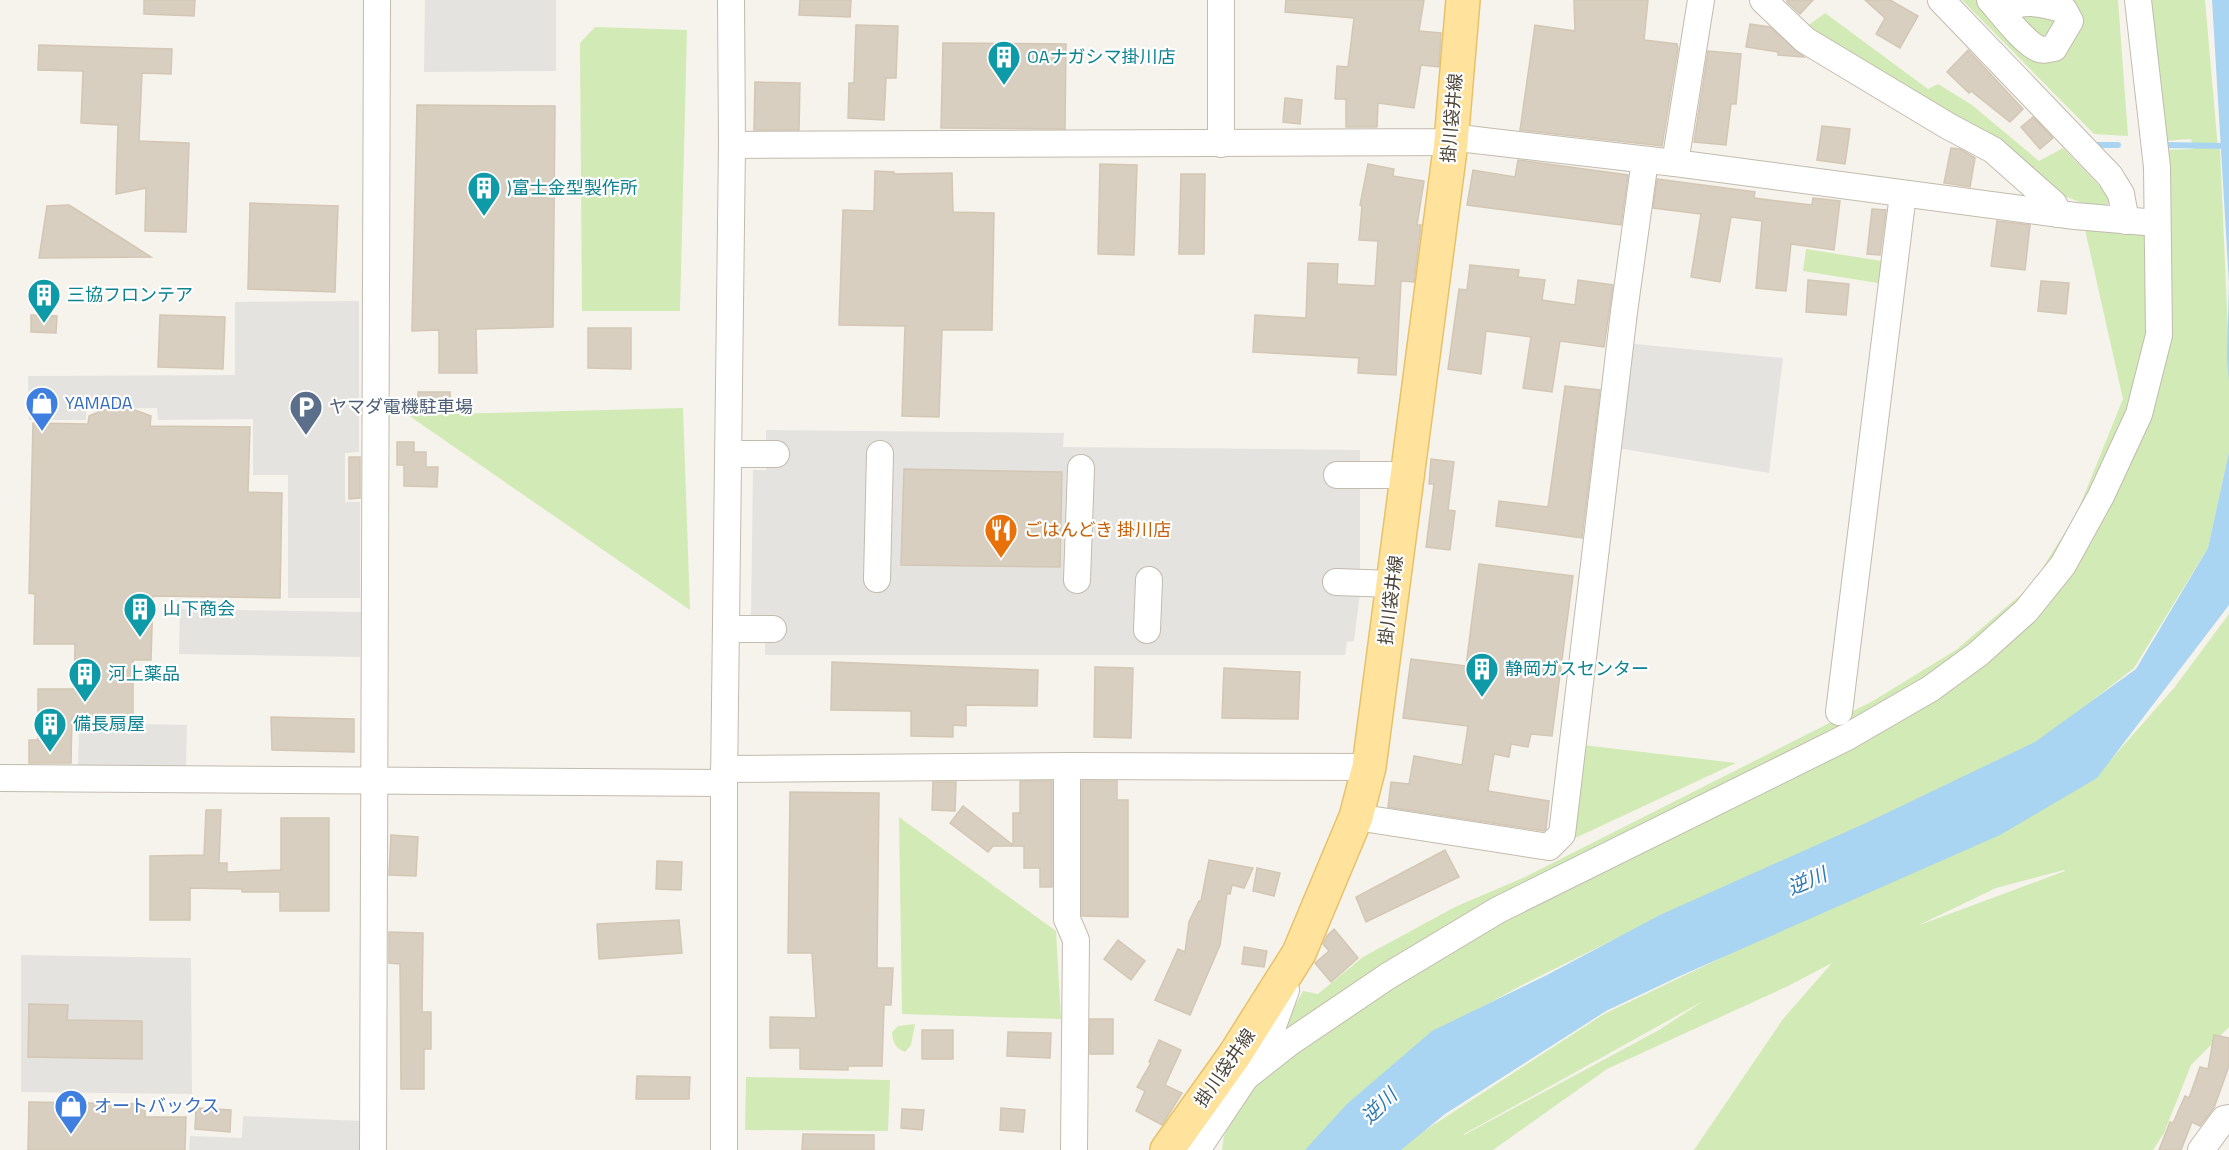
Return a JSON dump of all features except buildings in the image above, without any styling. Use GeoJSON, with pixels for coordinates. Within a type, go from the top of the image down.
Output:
{"type":"FeatureCollection","features":[{"type":"Feature","properties":{"kind":"main road","name":"掛川袋井線"},"geometry":{"type":"LineString","coordinates":[[1167,1150],[1234,1056],[1299,953],[1356,817],[1369,767],[1451,142],[1462,0]]}},
{"type":"Feature","properties":{"kind":"street"},"geometry":{"type":"LineString","coordinates":[[373,1150],[377,0]]}},
{"type":"Feature","properties":{"kind":"street"},"geometry":{"type":"LineString","coordinates":[[724,1150],[724,776],[732,145],[731,0]]}},
{"type":"Feature","properties":{"kind":"street"},"geometry":{"type":"LineString","coordinates":[[1221,0],[1221,144]]}},
{"type":"Feature","properties":{"kind":"street"},"geometry":{"type":"LineString","coordinates":[[1675,163],[1701,0]]}},
{"type":"Feature","properties":{"kind":"street"},"geometry":{"type":"LineString","coordinates":[[1763,0],[1805,40],[1948,126],[1994,150],[2055,204],[2058,214]]}},
{"type":"Feature","properties":{"kind":"street"},"geometry":{"type":"LineString","coordinates":[[1941,0],[2110,177],[2121,194],[2126,221]]}},
{"type":"Feature","properties":{"kind":"street"},"geometry":{"type":"LineString","coordinates":[[1247,1076],[1289,1043],[1388,976],[1498,910],[1847,737],[1930,689],[1978,654],[2026,611],[2063,565],[2101,496],[2139,414],[2159,335],[2157,166],[2138,0]]}},
{"type":"Feature","properties":{"kind":"street"},"geometry":{"type":"LineString","coordinates":[[732,145],[1221,144],[1451,142],[1467,139],[1645,159],[2058,214],[2157,223]]}},
{"type":"Feature","properties":{"kind":"street"},"geometry":{"type":"LineString","coordinates":[[1356,817],[1549,847],[1562,834],[1624,312],[1645,159]]}},
{"type":"Feature","properties":{"kind":"street"},"geometry":{"type":"LineString","coordinates":[[1839,712],[1903,194]]}},
{"type":"Feature","properties":{"kind":"street"},"geometry":{"type":"LineString","coordinates":[[728,454],[776,454]]}},
{"type":"Feature","properties":{"kind":"street"},"geometry":{"type":"LineString","coordinates":[[877,579],[880,454]]}},
{"type":"Feature","properties":{"kind":"street"},"geometry":{"type":"LineString","coordinates":[[1077,580],[1081,468]]}},
{"type":"Feature","properties":{"kind":"street"},"geometry":{"type":"LineString","coordinates":[[1337,475],[1408,475]]}},
{"type":"Feature","properties":{"kind":"street"},"geometry":{"type":"LineString","coordinates":[[1148,630],[1149,580]]}},
{"type":"Feature","properties":{"kind":"street"},"geometry":{"type":"LineString","coordinates":[[1336,582],[1393,584]]}},
{"type":"Feature","properties":{"kind":"street"},"geometry":{"type":"LineString","coordinates":[[726,629],[772,629]]}},
{"type":"Feature","properties":{"kind":"street"},"geometry":{"type":"LineString","coordinates":[[0,778],[376,781],[724,776],[1067,766],[1369,767]]}},
{"type":"Feature","properties":{"kind":"street"},"geometry":{"type":"LineString","coordinates":[[1067,766],[1067,919],[1076,940],[1074,1150]]}},
{"type":"Feature","properties":{"kind":"street"},"geometry":{"type":"LineString","coordinates":[[1202,1148],[1265,1048],[1299,953]]}},
{"type":"Feature","properties":{"kind":"street"},"geometry":{"type":"LineString","coordinates":[[2201,1150],[2224,1119],[2229,1118]]}},
{"type":"Feature","properties":{"kind":"green space"},"geometry":{"type":"Polygon","coordinates":[[[1962,0],[2118,0],[2128,136],[2094,134],[1962,0]]]}},
{"type":"Feature","properties":{"kind":"green space"},"geometry":{"type":"Polygon","coordinates":[[[2140,0],[2205,0],[2218,149],[2220,149],[2229,356],[2229,452],[2208,548],[2134,668],[2038,743],[1946,785],[1893,817],[1653,920],[1524,984],[1422,1040],[1305,1150],[1222,1150],[1224,1136],[1303,991],[1318,994],[1363,957],[1455,907],[1525,877],[1873,701],[1956,650],[2031,586],[2076,515],[2123,399],[2084,225],[2153,229],[2153,338],[2140,411],[2093,487],[2141,414],[2164,330],[2162,150],[2193,149],[2191,139],[2163,141],[2140,0]]]}},
{"type":"Feature","properties":{"kind":"green space"},"geometry":{"type":"Polygon","coordinates":[[[1825,13],[1928,89],[1938,84],[1972,105],[2039,161],[2063,148],[2112,199],[2102,211],[2062,195],[1802,30],[1825,13]]]}},
{"type":"Feature","properties":{"kind":"green space"},"geometry":{"type":"Polygon","coordinates":[[[595,27],[687,30],[680,311],[582,311],[580,43],[595,27]]]}},
{"type":"Feature","properties":{"kind":"green space"},"geometry":{"type":"Polygon","coordinates":[[[1806,249],[1888,262],[1884,284],[1803,271],[1806,249]]]}},
{"type":"Feature","properties":{"kind":"green space"},"geometry":{"type":"Polygon","coordinates":[[[683,408],[690,610],[408,415],[683,408]]]}},
{"type":"Feature","properties":{"kind":"green space"},"geometry":{"type":"Polygon","coordinates":[[[2229,614],[2229,1027],[2191,1065],[2164,1133],[2153,1150],[1694,1150],[1783,1019],[1832,963],[1769,996],[1788,986],[1607,1069],[1493,1150],[1401,1150],[1421,1133],[1604,1014],[2093,780],[2174,688],[2229,614]],[[2065,871],[1996,888],[1917,926],[2065,871]],[[1705,1000],[1464,1134],[1464,1135],[1659,1030],[1705,1000]]]}},
{"type":"Feature","properties":{"kind":"green space"},"geometry":{"type":"Polygon","coordinates":[[[1583,745],[1736,763],[1571,840],[1583,745]]]}},
{"type":"Feature","properties":{"kind":"green space"},"geometry":{"type":"Polygon","coordinates":[[[899,817],[1056,931],[1061,1019],[902,1014],[899,817]]]}},
{"type":"Feature","properties":{"kind":"green space"},"geometry":{"type":"Polygon","coordinates":[[[915,1024],[911,1045],[905,1052],[895,1045],[892,1032],[898,1026],[915,1024]]]}},
{"type":"Feature","properties":{"kind":"green space"},"geometry":{"type":"Polygon","coordinates":[[[746,1077],[890,1080],[888,1131],[745,1130],[746,1077]]]}},
{"type":"Feature","properties":{"kind":"shaded area"},"geometry":{"type":"Polygon","coordinates":[[[425,0],[556,0],[556,71],[424,72],[425,0]]]}},
{"type":"Feature","properties":{"kind":"shaded area","name":"ヤマダ電機駐車場"},"geometry":{"type":"Polygon","coordinates":[[[359,301],[359,452],[345,453],[345,502],[360,502],[360,598],[288,598],[288,475],[253,475],[253,419],[158,420],[157,408],[86,409],[86,420],[29,420],[28,376],[235,375],[235,302],[359,301]]]}},
{"type":"Feature","properties":{"kind":"shaded area"},"geometry":{"type":"Polygon","coordinates":[[[1634,344],[1783,358],[1769,473],[1617,448],[1634,344]]]}},
{"type":"Feature","properties":{"kind":"shaded area"},"geometry":{"type":"Polygon","coordinates":[[[766,430],[1064,433],[1063,447],[1360,450],[1360,569],[1347,571],[1360,593],[1354,641],[1347,642],[1345,655],[765,655],[765,615],[751,615],[753,470],[766,470],[766,430]],[[904,470],[902,565],[1060,567],[1062,472],[904,470]]]}},
{"type":"Feature","properties":{"kind":"shaded area"},"geometry":{"type":"Polygon","coordinates":[[[180,609],[361,612],[360,657],[179,654],[180,609]]]}},
{"type":"Feature","properties":{"kind":"shaded area"},"geometry":{"type":"Polygon","coordinates":[[[79,723],[187,725],[186,771],[78,769],[79,723]]]}},
{"type":"Feature","properties":{"kind":"shaded area"},"geometry":{"type":"Polygon","coordinates":[[[21,955],[191,958],[192,1094],[21,1092],[21,955]],[[29,1004],[142,1058],[142,1021],[67,1020],[68,1005],[29,1004]]]}},
{"type":"Feature","properties":{"kind":"shaded area"},"geometry":{"type":"Polygon","coordinates":[[[243,1116],[363,1121],[361,1150],[189,1150],[190,1136],[242,1138],[243,1116]]]}},
{"type":"Feature","properties":{"kind":"water"},"geometry":{"type":"Polygon","coordinates":[[[2212,0],[2229,0],[2229,283],[2212,0]]]}},
{"type":"Feature","properties":{"kind":"water"},"geometry":{"type":"Polygon","coordinates":[[[2229,283],[2229,382],[2227,356],[2229,283]]]}},
{"type":"Feature","properties":{"kind":"water","name":"逆川"},"geometry":{"type":"Polygon","coordinates":[[[2229,452],[2229,605],[2097,778],[2000,835],[1606,1011],[1445,1114],[1401,1150],[1305,1150],[1347,1104],[1432,1031],[1547,975],[1660,915],[1868,822],[2035,742],[2136,669],[2208,548],[2229,452]]]}},
{"type":"Feature","properties":{"kind":"waterway"},"geometry":{"type":"LineString","coordinates":[[2091,141],[2095,145],[2118,145]]}},
{"type":"Feature","properties":{"kind":"waterway"},"geometry":{"type":"LineString","coordinates":[[2163,145],[2229,146]]}},
{"type":"Feature","properties":{"kind":"place","name":"OAナガシマ掛川店"},"geometry":{"type":"Point","coordinates":[1004,86]}},
{"type":"Feature","properties":{"kind":"place","name":")富士金型製作所"},"geometry":{"type":"Point","coordinates":[484,217]}},
{"type":"Feature","properties":{"kind":"place","name":"三協フロンテア"},"geometry":{"type":"Point","coordinates":[44,324]}},
{"type":"Feature","properties":{"kind":"place","name":"YAMADA"},"geometry":{"type":"Point","coordinates":[42,432]}},
{"type":"Feature","properties":{"kind":"place","name":"ヤマダ電機駐車場"},"geometry":{"type":"Point","coordinates":[306,436]}},
{"type":"Feature","properties":{"kind":"place","name":"ごはんどき 掛川店"},"geometry":{"type":"Point","coordinates":[1001,559]}},
{"type":"Feature","properties":{"kind":"place","name":"山下商会"},"geometry":{"type":"Point","coordinates":[140,638]}},
{"type":"Feature","properties":{"kind":"place","name":"静岡ガスセンター"},"geometry":{"type":"Point","coordinates":[1482,698]}},
{"type":"Feature","properties":{"kind":"place","name":"河上薬品"},"geometry":{"type":"Point","coordinates":[85,703]}},
{"type":"Feature","properties":{"kind":"place","name":"備長扇屋"},"geometry":{"type":"Point","coordinates":[50,753]}},
{"type":"Feature","properties":{"kind":"place","name":"オートバックス"},"geometry":{"type":"Point","coordinates":[71,1135]}}]}
